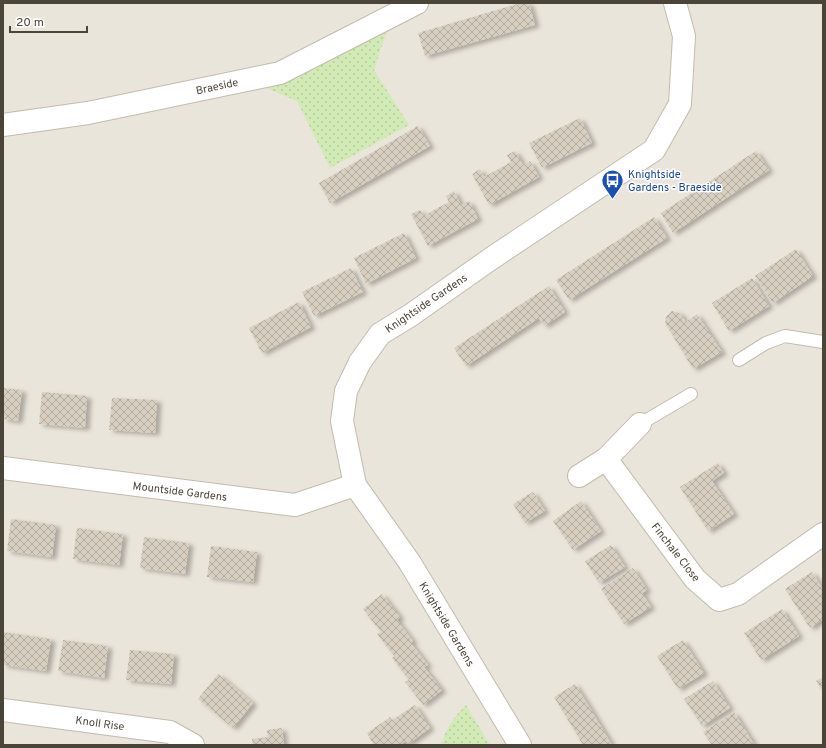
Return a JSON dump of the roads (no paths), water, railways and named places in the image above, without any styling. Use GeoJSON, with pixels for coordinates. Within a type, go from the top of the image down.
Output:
{"type":"FeatureCollection","features":[{"type":"Feature","properties":{"kind":"street","name":"Braeside"},"geometry":{"type":"LineString","coordinates":[[3,125],[88,113],[280,73],[417,3]]}},
{"type":"Feature","properties":{"kind":"street","name":"Knightside Gardens"},"geometry":{"type":"LineString","coordinates":[[520,745],[410,563],[355,485],[342,421],[346,391],[360,362],[380,334],[654,150],[680,104],[684,36],[675,3]]}},
{"type":"Feature","properties":{"kind":"street"},"geometry":{"type":"LineString","coordinates":[[578,476],[606,459],[640,424]]}},
{"type":"Feature","properties":{"kind":"street","name":"Finchale Close"},"geometry":{"type":"LineString","coordinates":[[606,459],[695,579],[719,600],[738,594],[823,534]]}},
{"type":"Feature","properties":{"kind":"street","name":"Mountside Gardens"},"geometry":{"type":"LineString","coordinates":[[3,468],[295,505],[355,485]]}},
{"type":"Feature","properties":{"kind":"street","name":"Knoll Rise"},"geometry":{"type":"LineString","coordinates":[[3,710],[170,732],[193,745]]}},
{"type":"Feature","properties":{"kind":"lane"},"geometry":{"type":"LineString","coordinates":[[739,360],[766,343],[785,336],[823,342]]}},
{"type":"Feature","properties":{"kind":"lane"},"geometry":{"type":"LineString","coordinates":[[640,424],[691,394]]}},
{"type":"Feature","properties":{"kind":"place","name":"Knightside Gardens - Braeside"},"geometry":{"type":"Point","coordinates":[613,200]}}]}
